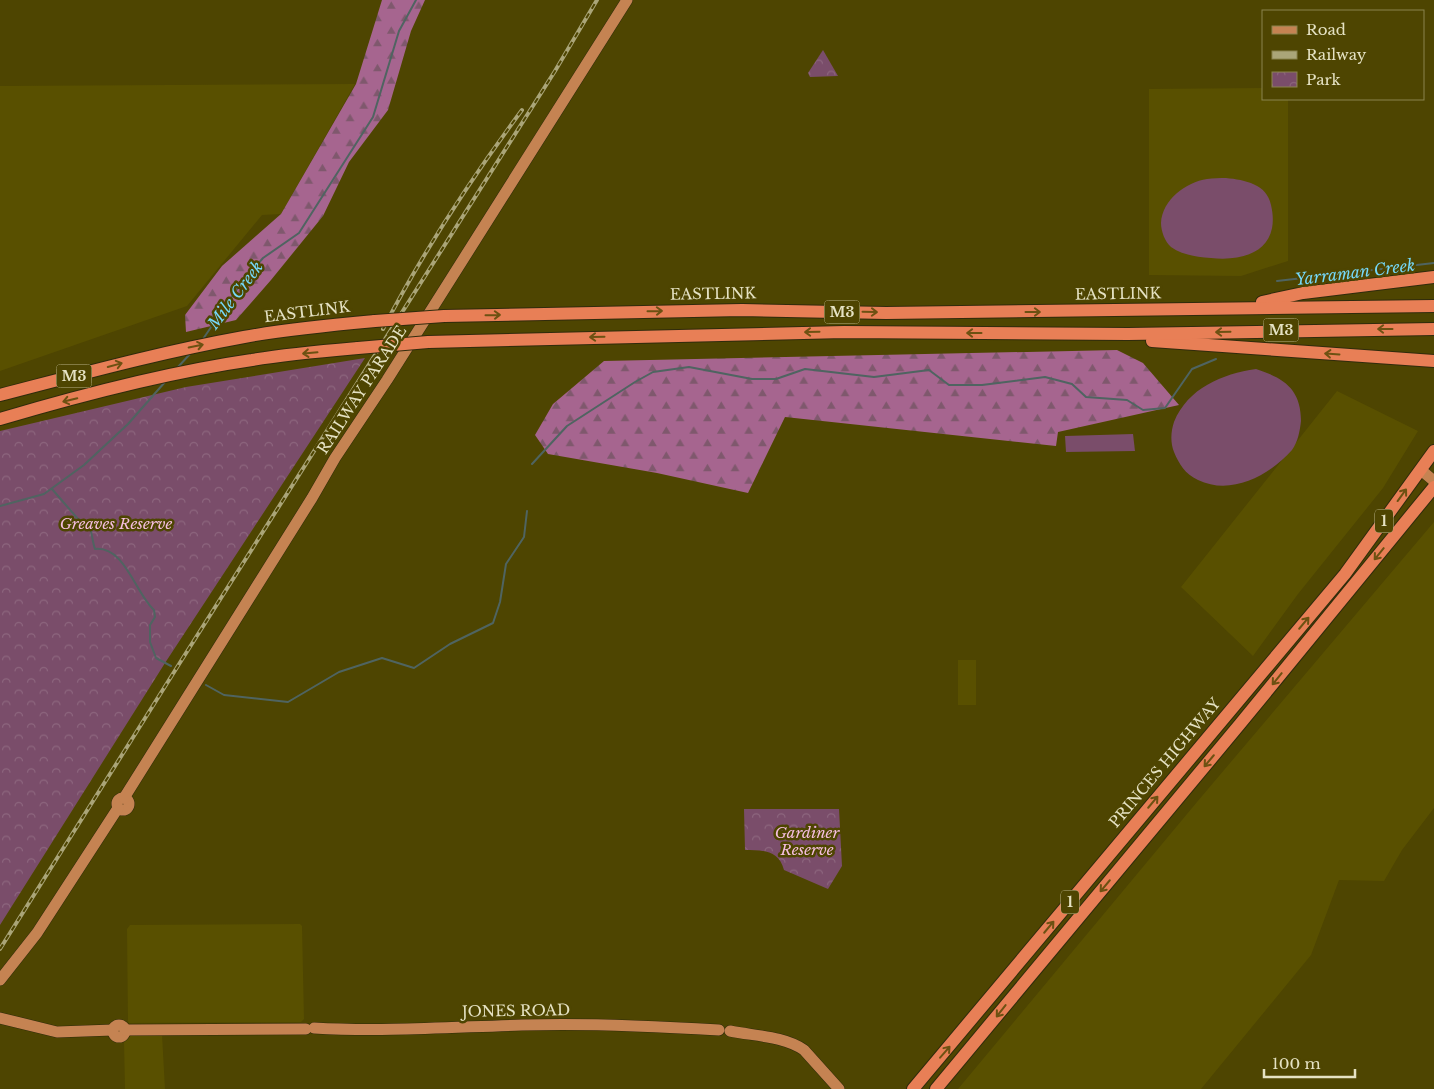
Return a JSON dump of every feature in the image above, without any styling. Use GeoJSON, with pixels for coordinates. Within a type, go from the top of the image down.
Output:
{"type":"FeatureCollection","features":[{"type":"Feature","properties":{"kind":"highway"},"geometry":{"type":"LineString","coordinates":[[1240,308],[1303,293],[1434,277]]}},
{"type":"Feature","properties":{"kind":"highway","name":"EASTLINK"},"geometry":{"type":"LineString","coordinates":[[0,395],[149,356],[244,337],[296,329],[444,316],[742,310],[895,313],[1434,306]]}},
{"type":"Feature","properties":{"kind":"highway","name":"M3"},"geometry":{"type":"LineString","coordinates":[[0,418],[134,384],[220,365],[298,354],[428,342],[844,332],[1128,334],[1434,329]]}},
{"type":"Feature","properties":{"kind":"highway"},"geometry":{"type":"LineString","coordinates":[[1128,334],[1151,341],[1434,361]]}},
{"type":"Feature","properties":{"kind":"highway","name":"PRINCES HIGHWAY"},"geometry":{"type":"LineString","coordinates":[[913,1089],[1344,574],[1420,470],[1432,458]]}},
{"type":"Feature","properties":{"kind":"highway","name":"1"},"geometry":{"type":"LineString","coordinates":[[936,1089],[1432,493]]}},
{"type":"Feature","properties":{"kind":"main road","name":"RAILWAY PARADE"},"geometry":{"type":"LineString","coordinates":[[0,980],[37,933],[121,803],[312,498],[335,458],[387,380],[627,0]]}},
{"type":"Feature","properties":{"kind":"main road"},"geometry":{"type":"LineString","coordinates":[[1420,470],[1434,481]]}},
{"type":"Feature","properties":{"kind":"main road","name":"JONES ROAD"},"geometry":{"type":"LineString","coordinates":[[0,1018],[57,1032],[112,1030],[119,1024],[125,1030],[384,1029],[525,1025],[662,1027],[725,1031],[778,1040],[798,1046],[804,1050],[839,1089]]}},
{"type":"Feature","properties":{"kind":"shaded area"},"geometry":{"type":"Polygon","coordinates":[[[355,84],[281,214],[262,215],[187,306],[0,371],[0,86],[355,84]]]}},
{"type":"Feature","properties":{"kind":"shaded area"},"geometry":{"type":"Polygon","coordinates":[[[1262,88],[1262,100],[1288,100],[1288,261],[1241,276],[1149,275],[1149,89],[1262,88]]]}},
{"type":"Feature","properties":{"kind":"shaded area"},"geometry":{"type":"Polygon","coordinates":[[[1337,391],[1418,431],[1383,488],[1298,594],[1253,656],[1181,587],[1337,391]]]}},
{"type":"Feature","properties":{"kind":"shaded area"},"geometry":{"type":"Polygon","coordinates":[[[1434,522],[1434,808],[1402,850],[1384,881],[1339,880],[1311,955],[1201,1089],[958,1089],[1197,802],[1434,522]]]}},
{"type":"Feature","properties":{"kind":"shaded area"},"geometry":{"type":"Polygon","coordinates":[[[958,660],[976,660],[976,705],[958,705],[958,660]]]}},
{"type":"Feature","properties":{"kind":"shaded area"},"geometry":{"type":"Polygon","coordinates":[[[300,924],[302,926],[304,1019],[301,1022],[129,1023],[127,929],[130,925],[300,924]]]}},
{"type":"Feature","properties":{"kind":"shaded area"},"geometry":{"type":"Polygon","coordinates":[[[127,1034],[162,1034],[165,1089],[125,1089],[124,1041],[127,1034]]]}},
{"type":"Feature","properties":{"kind":"green space"},"geometry":{"type":"Polygon","coordinates":[[[382,0],[425,0],[411,31],[388,110],[349,162],[323,216],[236,320],[186,332],[185,315],[222,266],[281,214],[356,84],[382,0]]]}},
{"type":"Feature","properties":{"kind":"green space"},"geometry":{"type":"Polygon","coordinates":[[[823,50],[838,76],[810,77],[808,73],[823,50]]]}},
{"type":"Feature","properties":{"kind":"green space"},"geometry":{"type":"Polygon","coordinates":[[[1226,178],[1254,184],[1265,192],[1269,198],[1273,220],[1271,232],[1266,242],[1259,249],[1249,254],[1225,259],[1190,255],[1171,247],[1164,236],[1161,223],[1162,215],[1170,200],[1176,193],[1191,184],[1207,179],[1226,178]]]}},
{"type":"Feature","properties":{"kind":"green space"},"geometry":{"type":"Polygon","coordinates":[[[1117,350],[1143,363],[1179,405],[1058,432],[1056,446],[785,417],[748,493],[657,473],[548,454],[535,435],[553,404],[604,361],[1117,350]]]}},
{"type":"Feature","properties":{"kind":"green space","name":"Greaves Reserve"},"geometry":{"type":"Polygon","coordinates":[[[365,358],[165,663],[0,925],[0,431],[186,387],[365,358]]]}},
{"type":"Feature","properties":{"kind":"green space"},"geometry":{"type":"Polygon","coordinates":[[[1256,369],[1283,381],[1289,386],[1298,401],[1301,421],[1294,447],[1272,468],[1249,481],[1223,486],[1193,478],[1180,465],[1172,444],[1173,425],[1180,410],[1197,392],[1219,379],[1256,369]]]}},
{"type":"Feature","properties":{"kind":"green space"},"geometry":{"type":"Polygon","coordinates":[[[1133,434],[1135,451],[1066,452],[1065,436],[1133,434]]]}},
{"type":"Feature","properties":{"kind":"green space","name":"Gardiner Reserve"},"geometry":{"type":"Polygon","coordinates":[[[744,809],[839,809],[842,866],[828,889],[784,870],[778,858],[769,852],[745,850],[744,809]]]}},
{"type":"Feature","properties":{"kind":"waterway","name":"Mile Creek"},"geometry":{"type":"LineString","coordinates":[[203,339],[239,286],[263,258],[299,233],[373,117],[399,31],[416,0]]}},
{"type":"Feature","properties":{"kind":"waterway","name":"Yarraman Creek"},"geometry":{"type":"LineString","coordinates":[[1277,281],[1434,263]]}},
{"type":"Feature","properties":{"kind":"waterway","name":"Mile Creek"},"geometry":{"type":"LineString","coordinates":[[178,367],[190,354]]}},
{"type":"Feature","properties":{"kind":"waterway","name":"Yarraman Creek"},"geometry":{"type":"LineString","coordinates":[[532,464],[567,426],[653,372],[689,367],[752,379],[776,379],[805,369],[874,377],[929,370],[949,385],[982,385],[1045,377],[1072,384],[1086,397],[1127,400],[1143,410],[1165,408],[1192,369],[1216,359]]}},
{"type":"Feature","properties":{"kind":"waterway","name":"Mile Creek"},"geometry":{"type":"LineString","coordinates":[[0,506],[44,494],[84,465],[128,424],[165,382]]}},
{"type":"Feature","properties":{"kind":"waterway","name":"Yarraman Creek"},"geometry":{"type":"LineString","coordinates":[[52,489],[78,519],[89,524],[95,549],[105,550],[114,555],[129,572],[154,610],[155,617],[150,625],[150,642],[156,658],[171,666]]}},
{"type":"Feature","properties":{"kind":"waterway","name":"Yarraman Creek"},"geometry":{"type":"LineString","coordinates":[[206,685],[224,695],[288,702],[339,672],[382,658],[414,668],[450,644],[493,623],[500,602],[506,564],[524,537],[527,511]]}},
{"type":"Feature","properties":{"kind":"railway"},"geometry":{"type":"LineString","coordinates":[[0,949],[555,71],[597,0]]}},
{"type":"Feature","properties":{"kind":"railway"},"geometry":{"type":"LineString","coordinates":[[383,329],[414,272],[448,217],[522,110]]}}]}
